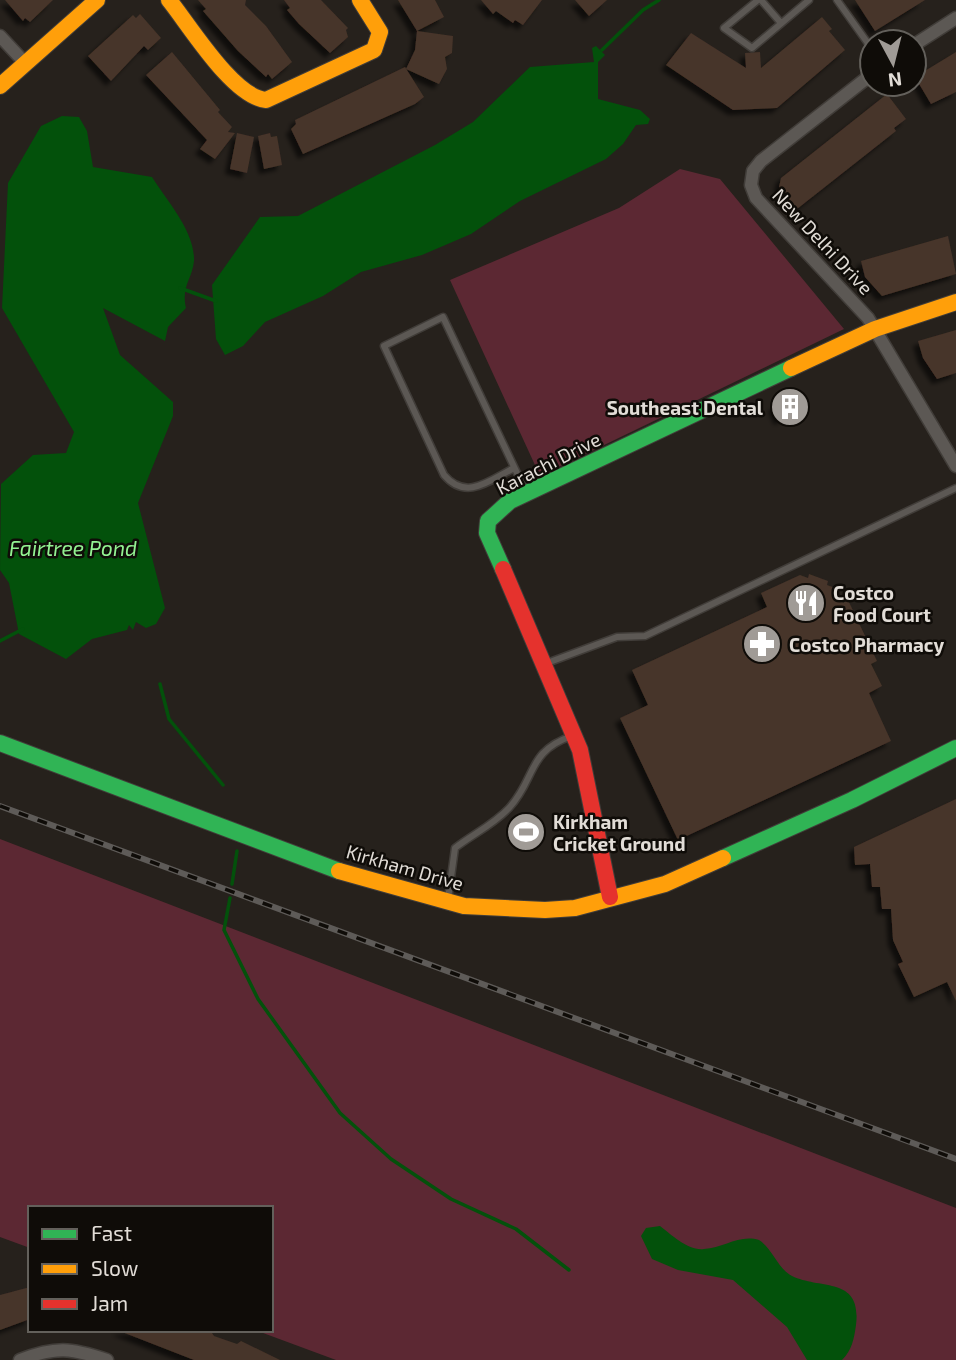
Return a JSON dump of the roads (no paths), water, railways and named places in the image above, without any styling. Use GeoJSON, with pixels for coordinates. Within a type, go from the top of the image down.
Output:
{"type":"FeatureCollection","features":[{"type":"Feature","properties":{"kind":"street"},"geometry":{"type":"LineString","coordinates":[[0,86],[97,0]]}},
{"type":"Feature","properties":{"kind":"street"},"geometry":{"type":"LineString","coordinates":[[169,0],[235,83],[248,95],[263,101],[272,100],[374,50],[380,32],[360,0]]}},
{"type":"Feature","properties":{"kind":"street"},"geometry":{"type":"LineString","coordinates":[[928,36],[956,18]]}},
{"type":"Feature","properties":{"kind":"street"},"geometry":{"type":"LineString","coordinates":[[0,36],[26,64]]}},
{"type":"Feature","properties":{"kind":"street","name":"New Delhi Drive"},"geometry":{"type":"LineString","coordinates":[[858,85],[761,161],[752,172],[751,185],[767,212],[846,293],[876,329],[956,466]]}},
{"type":"Feature","properties":{"kind":"street","name":"Karachi Drive"},"geometry":{"type":"LineString","coordinates":[[610,897],[587,778],[575,735],[487,533],[488,521],[510,501],[876,329],[956,302]]}},
{"type":"Feature","properties":{"kind":"street","name":"Kirkham Drive"},"geometry":{"type":"LineString","coordinates":[[0,743],[337,870],[464,906],[560,909],[674,881],[956,748]]}},
{"type":"Feature","properties":{"kind":"street"},"geometry":{"type":"LineString","coordinates":[[20,1360],[54,1348],[73,1350],[107,1360]]}},
{"type":"Feature","properties":{"kind":"lane"},"geometry":{"type":"LineString","coordinates":[[781,23],[759,0],[724,28],[752,48],[809,0]]}},
{"type":"Feature","properties":{"kind":"lane"},"geometry":{"type":"LineString","coordinates":[[837,0],[858,29]]}},
{"type":"Feature","properties":{"kind":"lane"},"geometry":{"type":"LineString","coordinates":[[514,468],[469,490],[454,487],[444,475],[384,346],[443,317],[514,468],[526,494]]}},
{"type":"Feature","properties":{"kind":"lane"},"geometry":{"type":"LineString","coordinates":[[545,664],[617,637],[645,636],[956,488]]}},
{"type":"Feature","properties":{"kind":"lane"},"geometry":{"type":"LineString","coordinates":[[447,901],[453,881],[452,856],[455,848],[487,828],[511,806],[542,752],[575,735]]}},
{"type":"Feature","properties":{"kind":"water"},"geometry":{"type":"Polygon","coordinates":[[[596,46],[605,55],[598,62],[598,99],[640,110],[650,119],[648,124],[636,125],[623,144],[606,159],[520,201],[471,234],[422,255],[361,272],[323,296],[265,322],[243,346],[225,355],[216,339],[212,285],[260,217],[298,216],[435,145],[473,122],[530,67],[594,62],[592,48],[596,46]]]}},
{"type":"Feature","properties":{"kind":"water","name":"Fairtree Pond"},"geometry":{"type":"Polygon","coordinates":[[[62,116],[79,117],[87,131],[93,167],[152,177],[185,228],[194,261],[186,288],[186,308],[168,327],[165,341],[103,308],[120,355],[173,402],[173,416],[138,503],[165,608],[156,624],[146,628],[136,622],[133,630],[129,625],[127,630],[92,639],[66,659],[19,634],[9,583],[0,570],[1,484],[33,455],[66,453],[74,432],[2,308],[8,183],[41,126],[62,116]]]}},
{"type":"Feature","properties":{"kind":"water"},"geometry":{"type":"Polygon","coordinates":[[[660,1226],[680,1242],[698,1249],[738,1240],[759,1240],[792,1276],[837,1287],[846,1292],[853,1299],[856,1309],[856,1325],[848,1352],[842,1360],[807,1360],[787,1327],[733,1280],[678,1270],[652,1259],[641,1236],[646,1228],[660,1226]]]}},
{"type":"Feature","properties":{"kind":"waterway"},"geometry":{"type":"LineString","coordinates":[[602,50],[643,10],[659,0]]}},
{"type":"Feature","properties":{"kind":"waterway"},"geometry":{"type":"LineString","coordinates":[[180,288],[216,301]]}},
{"type":"Feature","properties":{"kind":"waterway"},"geometry":{"type":"LineString","coordinates":[[0,641],[23,629]]}},
{"type":"Feature","properties":{"kind":"waterway"},"geometry":{"type":"LineString","coordinates":[[160,684],[169,719],[223,785]]}},
{"type":"Feature","properties":{"kind":"waterway"},"geometry":{"type":"LineString","coordinates":[[232,884],[237,851]]}},
{"type":"Feature","properties":{"kind":"waterway"},"geometry":{"type":"LineString","coordinates":[[230,898],[224,930],[258,999],[340,1113],[391,1159],[451,1199],[516,1229],[569,1270]]}},
{"type":"Feature","properties":{"kind":"railway"},"geometry":{"type":"LineString","coordinates":[[0,806],[956,1159]]}},
{"type":"Feature","properties":{"kind":"place","name":"Southeast Dental"},"geometry":{"type":"Point","coordinates":[790,407]}},
{"type":"Feature","properties":{"kind":"place","name":"Costco Food Court"},"geometry":{"type":"Point","coordinates":[806,603]}},
{"type":"Feature","properties":{"kind":"place","name":"Costco Pharmacy"},"geometry":{"type":"Point","coordinates":[762,644]}},
{"type":"Feature","properties":{"kind":"place","name":"Kirkham Cricket Ground"},"geometry":{"type":"Point","coordinates":[526,832]}}]}
